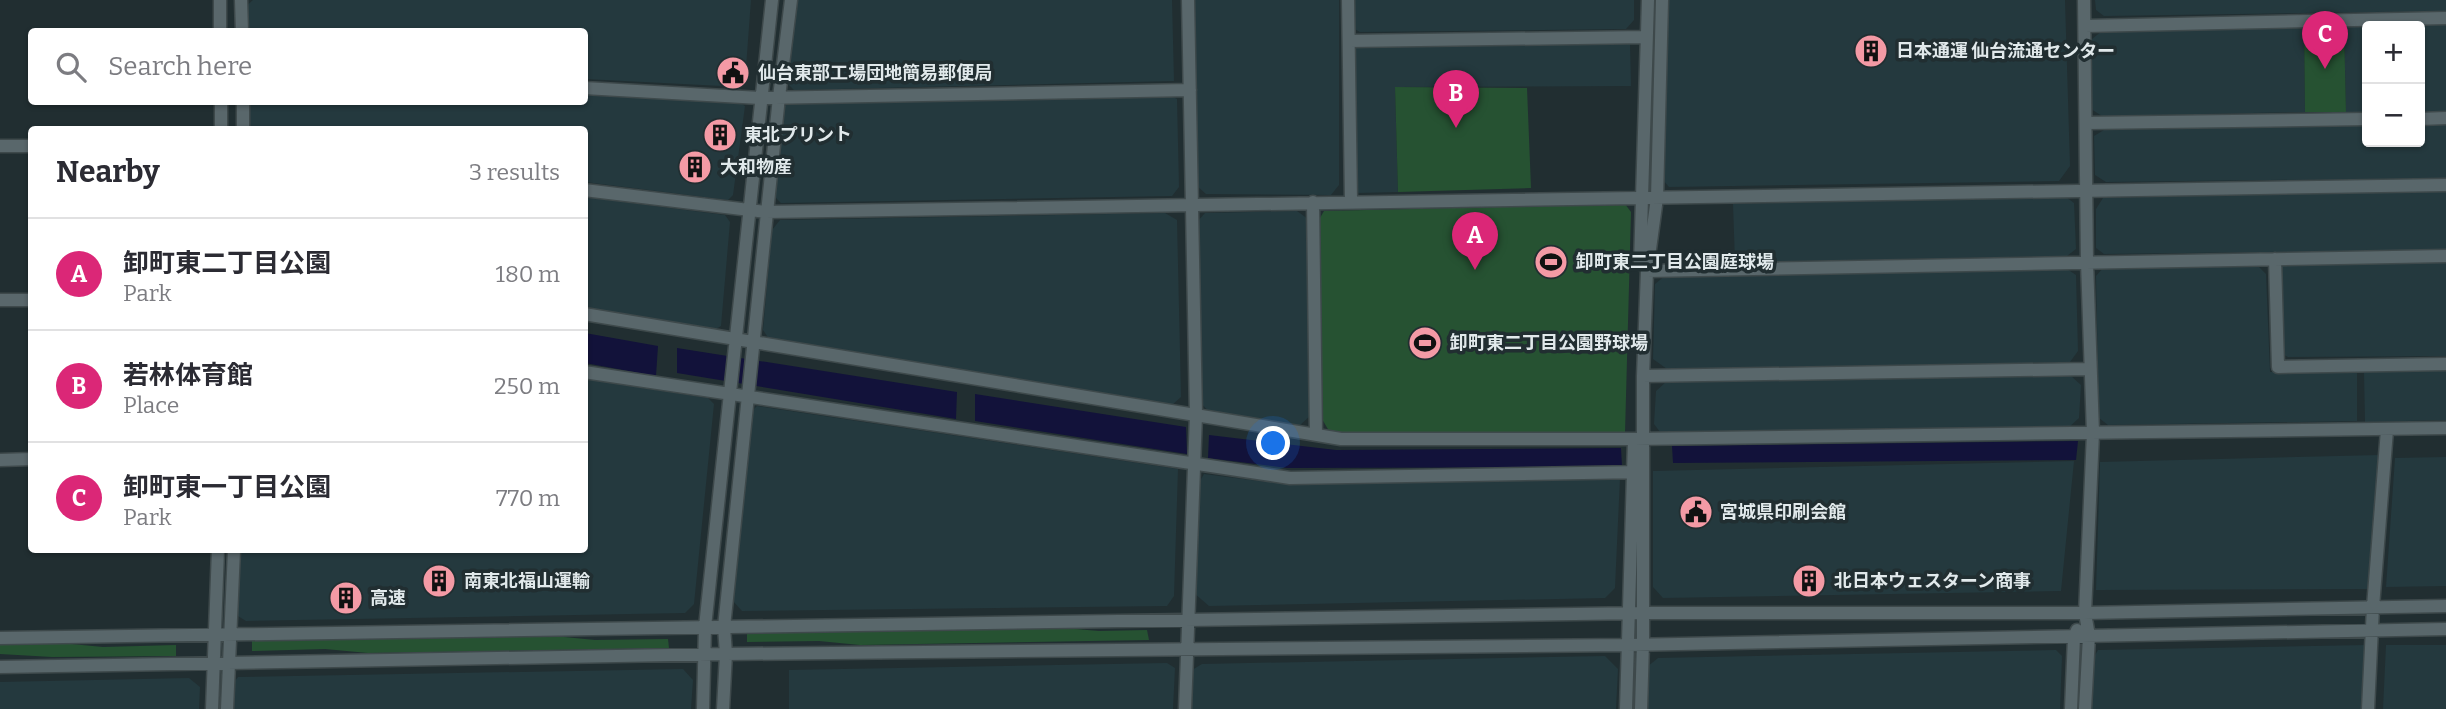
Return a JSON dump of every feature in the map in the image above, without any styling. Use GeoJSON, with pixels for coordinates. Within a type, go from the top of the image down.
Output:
{"type":"FeatureCollection","features":[{"type":"Feature","properties":{"kind":"street"},"geometry":{"type":"LineString","coordinates":[[220,0],[220,28]]}},
{"type":"Feature","properties":{"kind":"street"},"geometry":{"type":"LineString","coordinates":[[241,0],[242,28]]}},
{"type":"Feature","properties":{"kind":"street"},"geometry":{"type":"LineString","coordinates":[[703,709],[705,627],[772,0]]}},
{"type":"Feature","properties":{"kind":"street"},"geometry":{"type":"LineString","coordinates":[[723,709],[726,653],[724,627],[766,212],[791,0]]}},
{"type":"Feature","properties":{"kind":"street"},"geometry":{"type":"LineString","coordinates":[[1185,709],[1196,415],[1188,0]]}},
{"type":"Feature","properties":{"kind":"street"},"geometry":{"type":"LineString","coordinates":[[1348,0],[1351,201]]}},
{"type":"Feature","properties":{"kind":"street"},"geometry":{"type":"LineString","coordinates":[[1626,709],[1628,613],[1637,472],[1648,0]]}},
{"type":"Feature","properties":{"kind":"street"},"geometry":{"type":"LineString","coordinates":[[1638,438],[1647,271],[1657,198],[1662,0]]}},
{"type":"Feature","properties":{"kind":"street"},"geometry":{"type":"LineString","coordinates":[[2084,0],[2089,369],[2093,433],[2085,613],[2089,636],[2085,709]]}},
{"type":"Feature","properties":{"kind":"street"},"geometry":{"type":"LineString","coordinates":[[2085,26],[2446,18]]}},
{"type":"Feature","properties":{"kind":"street"},"geometry":{"type":"LineString","coordinates":[[1349,41],[1646,37]]}},
{"type":"Feature","properties":{"kind":"street"},"geometry":{"type":"LineString","coordinates":[[588,88],[760,98],[1190,90]]}},
{"type":"Feature","properties":{"kind":"street"},"geometry":{"type":"LineString","coordinates":[[221,105],[221,126]]}},
{"type":"Feature","properties":{"kind":"street"},"geometry":{"type":"LineString","coordinates":[[243,105],[243,126]]}},
{"type":"Feature","properties":{"kind":"street"},"geometry":{"type":"LineString","coordinates":[[2425,119],[2446,118]]}},
{"type":"Feature","properties":{"kind":"street"},"geometry":{"type":"LineString","coordinates":[[2087,123],[2362,119]]}},
{"type":"Feature","properties":{"kind":"street"},"geometry":{"type":"LineString","coordinates":[[0,146],[28,146]]}},
{"type":"Feature","properties":{"kind":"street"},"geometry":{"type":"LineString","coordinates":[[588,191],[766,212],[2446,184]]}},
{"type":"Feature","properties":{"kind":"street"},"geometry":{"type":"LineString","coordinates":[[1312,202],[1317,435]]}},
{"type":"Feature","properties":{"kind":"street"},"geometry":{"type":"LineString","coordinates":[[1647,271],[2446,256]]}},
{"type":"Feature","properties":{"kind":"street"},"geometry":{"type":"LineString","coordinates":[[2275,259],[2278,367],[2446,364]]}},
{"type":"Feature","properties":{"kind":"street"},"geometry":{"type":"LineString","coordinates":[[0,300],[28,300]]}},
{"type":"Feature","properties":{"kind":"street"},"geometry":{"type":"LineString","coordinates":[[588,315],[735,339],[752,346],[1341,439],[2446,428]]}},
{"type":"Feature","properties":{"kind":"street"},"geometry":{"type":"LineString","coordinates":[[1643,376],[2089,369]]}},
{"type":"Feature","properties":{"kind":"street"},"geometry":{"type":"LineString","coordinates":[[588,373],[1290,478],[1637,472]]}},
{"type":"Feature","properties":{"kind":"street"},"geometry":{"type":"LineString","coordinates":[[2368,709],[2387,430]]}},
{"type":"Feature","properties":{"kind":"street"},"geometry":{"type":"LineString","coordinates":[[0,460],[28,459]]}},
{"type":"Feature","properties":{"kind":"street"},"geometry":{"type":"LineString","coordinates":[[1637,472],[1643,612],[1641,709]]}},
{"type":"Feature","properties":{"kind":"street"},"geometry":{"type":"LineString","coordinates":[[212,709],[218,553]]}},
{"type":"Feature","properties":{"kind":"street"},"geometry":{"type":"LineString","coordinates":[[227,709],[234,553]]}},
{"type":"Feature","properties":{"kind":"street"},"geometry":{"type":"LineString","coordinates":[[0,638],[1643,612],[2085,613],[2446,606]]}},
{"type":"Feature","properties":{"kind":"street"},"geometry":{"type":"LineString","coordinates":[[2071,709],[2074,637],[2085,613]]}},
{"type":"Feature","properties":{"kind":"street"},"geometry":{"type":"LineString","coordinates":[[0,667],[726,653],[1628,645],[2446,629]]}},
{"type":"Feature","properties":{"kind":"shaded area"},"geometry":{"type":"Polygon","coordinates":[[[253,0],[751,0],[745,81],[741,87],[588,79],[588,28],[245,28],[244,8],[253,0]]]}},
{"type":"Feature","properties":{"kind":"shaded area"},"geometry":{"type":"Polygon","coordinates":[[[797,0],[1172,0],[1174,81],[794,90],[787,83],[797,0]]]}},
{"type":"Feature","properties":{"kind":"shaded area"},"geometry":{"type":"Polygon","coordinates":[[[1195,0],[1339,0],[1339,185],[1331,195],[1206,194],[1197,186],[1195,0]]]}},
{"type":"Feature","properties":{"kind":"shaded area"},"geometry":{"type":"Polygon","coordinates":[[[1351,0],[1634,0],[1634,20],[1626,29],[1360,32],[1351,27],[1351,0]]]}},
{"type":"Feature","properties":{"kind":"shaded area"},"geometry":{"type":"Polygon","coordinates":[[[1667,0],[2065,0],[2070,166],[2059,181],[1669,187],[1662,179],[1667,0]]]}},
{"type":"Feature","properties":{"kind":"shaded area"},"geometry":{"type":"Polygon","coordinates":[[[2095,0],[2446,0],[2446,11],[2104,16],[2096,10],[2095,0]]]}},
{"type":"Feature","properties":{"kind":"shaded area"},"geometry":{"type":"Polygon","coordinates":[[[2425,24],[2446,24],[2446,111],[2425,111],[2425,24]]]}},
{"type":"Feature","properties":{"kind":"shaded area"},"geometry":{"type":"Polygon","coordinates":[[[2304,26],[2305,112],[2102,116],[2091,109],[2092,39],[2102,31],[2304,26]]]}},
{"type":"Feature","properties":{"kind":"shaded area"},"geometry":{"type":"Polygon","coordinates":[[[2344,26],[2362,26],[2362,112],[2346,112],[2344,26]]]}},
{"type":"Feature","properties":{"kind":"shaded area"},"geometry":{"type":"Polygon","coordinates":[[[1630,44],[1631,86],[1395,87],[1398,192],[1357,193],[1352,187],[1351,53],[1357,46],[1630,44]]]}},
{"type":"Feature","properties":{"kind":"shaded area"},"geometry":{"type":"Polygon","coordinates":[[[588,93],[739,102],[745,106],[733,195],[728,200],[588,182],[588,126],[248,126],[247,105],[588,105],[588,93]]]}},
{"type":"Feature","properties":{"kind":"shaded area"},"geometry":{"type":"Polygon","coordinates":[[[1169,95],[1177,99],[1179,187],[1172,196],[781,203],[774,196],[784,107],[789,101],[1169,95]]]}},
{"type":"Feature","properties":{"kind":"shaded area"},"geometry":{"type":"Polygon","coordinates":[[[2425,124],[2446,124],[2446,178],[2106,182],[2095,175],[2094,136],[2104,130],[2362,125],[2362,147],[2425,147],[2425,124]]]}},
{"type":"Feature","properties":{"kind":"shaded area"},"geometry":{"type":"Polygon","coordinates":[[[2446,190],[2446,250],[2104,254],[2096,248],[2096,209],[2103,198],[2446,190]]]}},
{"type":"Feature","properties":{"kind":"shaded area"},"geometry":{"type":"Polygon","coordinates":[[[2066,197],[2074,203],[2076,249],[2067,256],[1735,262],[1733,204],[2066,197]]]}},
{"type":"Feature","properties":{"kind":"shaded area"},"geometry":{"type":"Polygon","coordinates":[[[588,198],[725,215],[730,222],[721,326],[712,331],[588,310],[588,198]]]}},
{"type":"Feature","properties":{"kind":"shaded area"},"geometry":{"type":"Polygon","coordinates":[[[1297,211],[1308,219],[1310,416],[1299,426],[1208,411],[1201,403],[1197,222],[1205,213],[1297,211]]]}},
{"type":"Feature","properties":{"kind":"shaded area"},"geometry":{"type":"Polygon","coordinates":[[[1165,213],[1177,220],[1181,397],[1172,405],[769,339],[763,330],[772,230],[780,220],[1165,213]]]}},
{"type":"Feature","properties":{"kind":"shaded area"},"geometry":{"type":"Polygon","coordinates":[[[2446,262],[2446,356],[2288,357],[2280,353],[2277,271],[2284,265],[2446,262]]]}},
{"type":"Feature","properties":{"kind":"shaded area"},"geometry":{"type":"Polygon","coordinates":[[[2256,264],[2266,274],[2270,372],[2357,370],[2357,421],[2108,425],[2099,418],[2096,276],[2104,267],[2256,264]]]}},
{"type":"Feature","properties":{"kind":"shaded area"},"geometry":{"type":"Polygon","coordinates":[[[2067,269],[2076,275],[2078,351],[2070,362],[1667,369],[1653,359],[1655,284],[1666,275],[2067,269]]]}},
{"type":"Feature","properties":{"kind":"shaded area"},"geometry":{"type":"Polygon","coordinates":[[[588,334],[658,346],[656,376],[588,364],[588,334]]]}},
{"type":"Feature","properties":{"kind":"shaded area"},"geometry":{"type":"Polygon","coordinates":[[[677,348],[957,392],[956,419],[677,373],[677,348]]]}},
{"type":"Feature","properties":{"kind":"shaded area"},"geometry":{"type":"Polygon","coordinates":[[[2446,370],[2446,420],[2365,422],[2364,372],[2446,370]]]}},
{"type":"Feature","properties":{"kind":"shaded area"},"geometry":{"type":"Polygon","coordinates":[[[2071,376],[2081,385],[2079,418],[2067,429],[1660,432],[1654,424],[1656,391],[1666,382],[2071,376]]]}},
{"type":"Feature","properties":{"kind":"shaded area"},"geometry":{"type":"Polygon","coordinates":[[[588,379],[708,398],[714,404],[694,604],[685,613],[246,621],[233,613],[236,553],[588,553],[588,379]]]}},
{"type":"Feature","properties":{"kind":"shaded area"},"geometry":{"type":"Polygon","coordinates":[[[975,394],[1186,427],[1187,454],[975,421],[975,394]]]}},
{"type":"Feature","properties":{"kind":"shaded area"},"geometry":{"type":"Polygon","coordinates":[[[757,406],[1178,469],[1174,596],[1167,606],[742,611],[733,601],[753,410],[757,406]]]}},
{"type":"Feature","properties":{"kind":"shaded area"},"geometry":{"type":"Polygon","coordinates":[[[1209,435],[1336,450],[1621,448],[1622,467],[1287,468],[1208,458],[1209,435]]]}},
{"type":"Feature","properties":{"kind":"shaded area"},"geometry":{"type":"Polygon","coordinates":[[[2078,441],[2076,460],[1673,463],[1672,446],[2078,441]]]}},
{"type":"Feature","properties":{"kind":"shaded area"},"geometry":{"type":"Polygon","coordinates":[[[2380,455],[2371,589],[2096,590],[2100,462],[2380,455]]]}},
{"type":"Feature","properties":{"kind":"shaded area"},"geometry":{"type":"Polygon","coordinates":[[[2446,457],[2446,586],[2386,587],[2395,458],[2446,457]]]}},
{"type":"Feature","properties":{"kind":"shaded area"},"geometry":{"type":"Polygon","coordinates":[[[2074,461],[2061,591],[1663,598],[1653,587],[1653,471],[2074,461]]]}},
{"type":"Feature","properties":{"kind":"shaded area"},"geometry":{"type":"Polygon","coordinates":[[[1204,474],[1267,482],[1620,478],[1615,588],[1605,598],[1209,606],[1194,593],[1199,483],[1204,474]]]}},
{"type":"Feature","properties":{"kind":"shaded area"},"geometry":{"type":"Polygon","coordinates":[[[2367,645],[2364,709],[2090,709],[2094,657],[2098,650],[2367,645]]]}},
{"type":"Feature","properties":{"kind":"shaded area"},"geometry":{"type":"Polygon","coordinates":[[[2386,645],[2446,645],[2446,709],[2383,709],[2386,645]]]}},
{"type":"Feature","properties":{"kind":"shaded area"},"geometry":{"type":"Polygon","coordinates":[[[2056,650],[2062,656],[2060,709],[1646,709],[1647,667],[1658,658],[2056,650]]]}},
{"type":"Feature","properties":{"kind":"shaded area"},"geometry":{"type":"Polygon","coordinates":[[[1605,656],[1618,669],[1616,709],[1190,709],[1192,670],[1202,664],[1605,656]]]}},
{"type":"Feature","properties":{"kind":"shaded area"},"geometry":{"type":"Polygon","coordinates":[[[1167,663],[1175,668],[1173,709],[789,709],[789,670],[1167,663]]]}},
{"type":"Feature","properties":{"kind":"shaded area"},"geometry":{"type":"Polygon","coordinates":[[[683,669],[693,680],[691,709],[229,709],[230,687],[238,677],[683,669]]]}},
{"type":"Feature","properties":{"kind":"shaded area"},"geometry":{"type":"Polygon","coordinates":[[[189,678],[200,687],[199,709],[0,709],[0,682],[189,678]]]}},
{"type":"Feature","properties":{"kind":"green space"},"geometry":{"type":"Polygon","coordinates":[[[2304,26],[2344,26],[2346,112],[2305,112],[2304,26]]]}},
{"type":"Feature","properties":{"kind":"green space"},"geometry":{"type":"Polygon","coordinates":[[[1395,87],[1527,88],[1531,188],[1398,192],[1395,87]]]}},
{"type":"Feature","properties":{"kind":"green space"},"geometry":{"type":"Polygon","coordinates":[[[1625,204],[1631,212],[1625,433],[1342,435],[1329,431],[1322,419],[1320,218],[1324,211],[1625,204]]]}},
{"type":"Feature","properties":{"kind":"green space"},"geometry":{"type":"Polygon","coordinates":[[[1064,628],[1099,631],[1147,630],[1149,640],[860,645],[819,641],[747,642],[747,632],[1064,628]]]}},
{"type":"Feature","properties":{"kind":"green space"},"geometry":{"type":"Polygon","coordinates":[[[554,636],[595,640],[668,639],[669,648],[368,653],[325,649],[252,651],[252,641],[554,636]]]}},
{"type":"Feature","properties":{"kind":"green space"},"geometry":{"type":"Polygon","coordinates":[[[61,643],[103,647],[176,645],[176,656],[52,657],[0,654],[0,644],[61,643]]]}},
{"type":"Feature","properties":{"kind":"place","name":"日本通運 仙台流通センター"},"geometry":{"type":"Point","coordinates":[1871,51]}},
{"type":"Feature","properties":{"kind":"place","name":"卸町東一丁目公園"},"geometry":{"type":"Point","coordinates":[2325,69]}},
{"type":"Feature","properties":{"kind":"place","name":"仙台東部工場団地簡易郵便局"},"geometry":{"type":"Point","coordinates":[733,73]}},
{"type":"Feature","properties":{"kind":"place","name":"若林体育館"},"geometry":{"type":"Point","coordinates":[1456,128]}},
{"type":"Feature","properties":{"kind":"place","name":"東北プリント"},"geometry":{"type":"Point","coordinates":[720,135]}},
{"type":"Feature","properties":{"kind":"place","name":"大和物産"},"geometry":{"type":"Point","coordinates":[695,167]}},
{"type":"Feature","properties":{"kind":"place","name":"卸町東二丁目公園庭球場"},"geometry":{"type":"Point","coordinates":[1551,262]}},
{"type":"Feature","properties":{"kind":"place","name":"卸町東二丁目公園"},"geometry":{"type":"Point","coordinates":[1475,270]}},
{"type":"Feature","properties":{"kind":"place","name":"卸町東二丁目公園野球場"},"geometry":{"type":"Point","coordinates":[1425,343]}},
{"type":"Feature","properties":{"kind":"place","name":"宮城県印刷会館"},"geometry":{"type":"Point","coordinates":[1696,512]}},
{"type":"Feature","properties":{"kind":"place","name":"南東北福山運輸"},"geometry":{"type":"Point","coordinates":[439,581]}},
{"type":"Feature","properties":{"kind":"place","name":"北日本ウェスターン商事"},"geometry":{"type":"Point","coordinates":[1809,581]}},
{"type":"Feature","properties":{"kind":"place","name":"高速"},"geometry":{"type":"Point","coordinates":[346,598]}}]}
